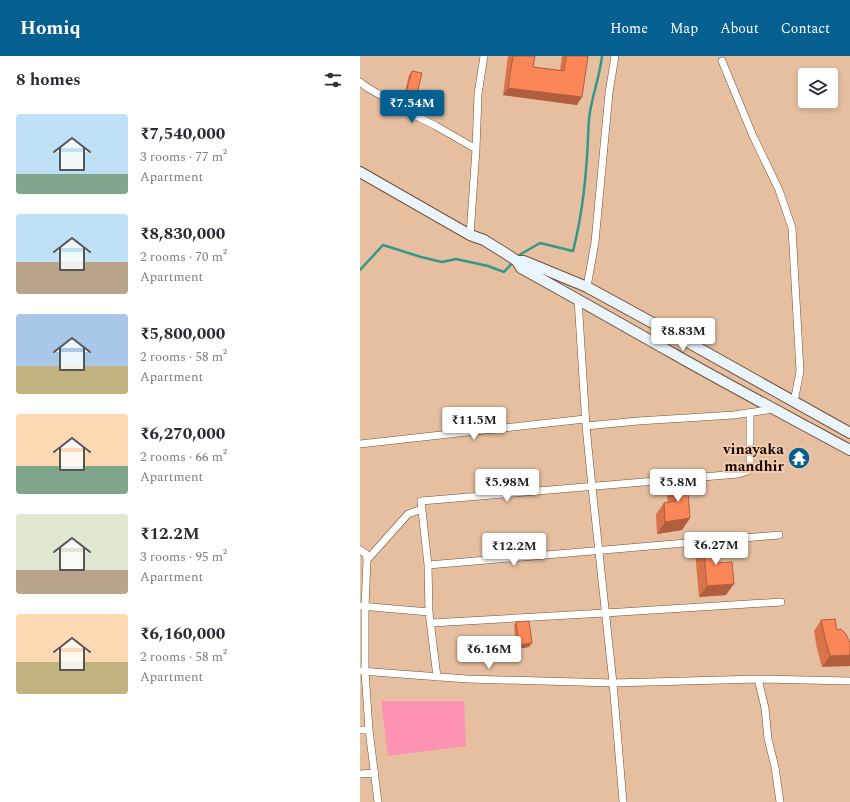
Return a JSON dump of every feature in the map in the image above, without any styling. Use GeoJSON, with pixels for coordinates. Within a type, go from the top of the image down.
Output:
{"type":"FeatureCollection","features":[{"type":"Feature","properties":{"kind":"street"},"geometry":{"type":"LineString","coordinates":[[470,235],[478,94],[484,56]]}},
{"type":"Feature","properties":{"kind":"street"},"geometry":{"type":"LineString","coordinates":[[587,287],[595,242],[609,93],[615,56]]}},
{"type":"Feature","properties":{"kind":"street"},"geometry":{"type":"LineString","coordinates":[[722,61],[753,136],[779,190],[792,228],[800,371],[794,402]]}},
{"type":"Feature","properties":{"kind":"street"},"geometry":{"type":"LineString","coordinates":[[360,82],[392,104],[436,126],[476,149]]}},
{"type":"Feature","properties":{"kind":"street"},"geometry":{"type":"LineString","coordinates":[[360,172],[470,235],[484,240],[517,261],[521,268],[850,450]]}},
{"type":"Feature","properties":{"kind":"street"},"geometry":{"type":"LineString","coordinates":[[517,261],[524,261],[587,287],[850,433]]}},
{"type":"Feature","properties":{"kind":"street"},"geometry":{"type":"LineString","coordinates":[[578,299],[586,422],[613,683],[623,802]]}},
{"type":"Feature","properties":{"kind":"street"},"geometry":{"type":"LineString","coordinates":[[360,444],[586,422],[638,422],[734,415],[774,409]]}},
{"type":"Feature","properties":{"kind":"street"},"geometry":{"type":"LineString","coordinates":[[437,677],[429,612],[428,565],[421,501],[738,474],[748,471],[750,464],[750,413]]}},
{"type":"Feature","properties":{"kind":"street"},"geometry":{"type":"LineString","coordinates":[[367,560],[408,514],[422,509]]}},
{"type":"Feature","properties":{"kind":"street"},"geometry":{"type":"LineString","coordinates":[[428,565],[779,535]]}},
{"type":"Feature","properties":{"kind":"street"},"geometry":{"type":"LineString","coordinates":[[360,550],[366,554],[367,560],[362,607],[362,671],[378,802]]}},
{"type":"Feature","properties":{"kind":"street"},"geometry":{"type":"LineString","coordinates":[[431,623],[781,602]]}},
{"type":"Feature","properties":{"kind":"street"},"geometry":{"type":"LineString","coordinates":[[362,607],[429,612]]}},
{"type":"Feature","properties":{"kind":"street"},"geometry":{"type":"LineString","coordinates":[[362,671],[467,679],[613,683],[758,679],[850,682]]}},
{"type":"Feature","properties":{"kind":"street"},"geometry":{"type":"LineString","coordinates":[[758,679],[765,708],[768,739],[775,767],[780,802]]}},
{"type":"Feature","properties":{"kind":"street"},"geometry":{"type":"LineString","coordinates":[[360,730],[369,730]]}},
{"type":"Feature","properties":{"kind":"street"},"geometry":{"type":"LineString","coordinates":[[360,774],[375,773]]}},
{"type":"Feature","properties":{"kind":"shaded area"},"geometry":{"type":"Polygon","coordinates":[[[381,701],[464,701],[466,746],[388,756],[381,701]]]}},
{"type":"Feature","properties":{"kind":"building"},"geometry":{"type":"Polygon","coordinates":[[[513,56],[535,56],[533,67],[564,71],[566,56],[588,56],[582,97],[508,88],[513,56]]]}},
{"type":"Feature","properties":{"kind":"building"},"geometry":{"type":"Polygon","coordinates":[[[412,71],[422,73],[417,94],[406,92],[412,71]]]}},
{"type":"Feature","properties":{"kind":"building"},"geometry":{"type":"Polygon","coordinates":[[[674,480],[687,480],[690,518],[665,522],[664,503],[676,501],[674,480]]]}},
{"type":"Feature","properties":{"kind":"building"},"geometry":{"type":"Polygon","coordinates":[[[717,539],[717,563],[732,562],[734,584],[707,586],[703,541],[717,539]]]}},
{"type":"Feature","properties":{"kind":"building"},"geometry":{"type":"Polygon","coordinates":[[[835,619],[837,630],[841,629],[846,634],[850,642],[850,655],[830,656],[821,620],[835,619]]]}},
{"type":"Feature","properties":{"kind":"building"},"geometry":{"type":"Polygon","coordinates":[[[529,621],[532,643],[519,645],[516,622],[529,621]]]}},
{"type":"Feature","properties":{"kind":"waterway"},"geometry":{"type":"LineString","coordinates":[[516,258],[540,243],[573,251],[584,192],[590,111],[602,56]]}},
{"type":"Feature","properties":{"kind":"waterway"},"geometry":{"type":"LineString","coordinates":[[360,270],[383,245],[442,262],[456,259],[488,266],[504,272],[513,262]]}},
{"type":"Feature","properties":{"kind":"place","name":"vinayaka mandhir"},"geometry":{"type":"Point","coordinates":[799,458]}}]}
